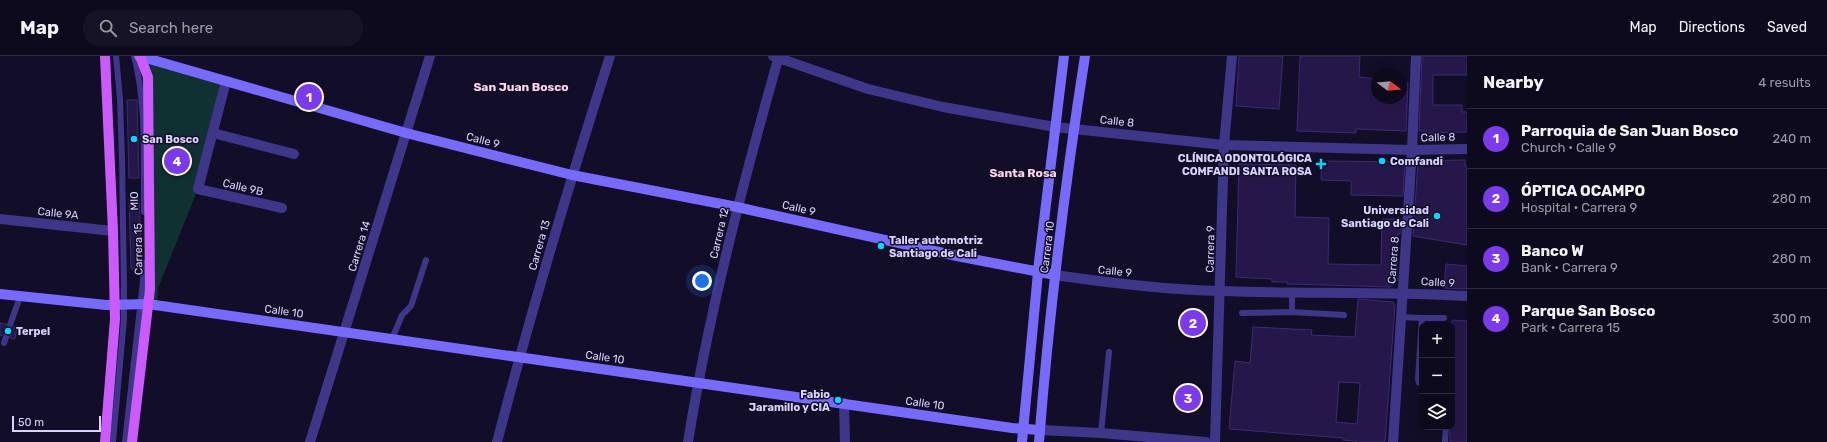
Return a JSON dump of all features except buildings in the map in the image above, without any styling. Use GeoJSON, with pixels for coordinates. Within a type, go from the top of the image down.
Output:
{"type":"FeatureCollection","features":[{"type":"Feature","properties":{"kind":"main road"},"geometry":{"type":"LineString","coordinates":[[105,56],[113,231],[119,305],[106,442]]}},
{"type":"Feature","properties":{"kind":"main road","name":"Carrera 15"},"geometry":{"type":"LineString","coordinates":[[132,442],[144,304],[150,289],[148,77],[140,56]]}},
{"type":"Feature","properties":{"kind":"main road","name":"Calle 9"},"geometry":{"type":"LineString","coordinates":[[140,56],[406,133],[572,175],[737,207],[1038,273],[1056,275]]}},
{"type":"Feature","properties":{"kind":"main road","name":"Carrera 10"},"geometry":{"type":"LineString","coordinates":[[1022,442],[1038,273],[1064,56]]}},
{"type":"Feature","properties":{"kind":"main road","name":"Carrera 10"},"geometry":{"type":"LineString","coordinates":[[1039,442],[1073,128],[1085,56]]}},
{"type":"Feature","properties":{"kind":"main road","name":"Calle 10"},"geometry":{"type":"LineString","coordinates":[[0,294],[119,305],[144,304],[844,404],[1023,429],[1040,430]]}},
{"type":"Feature","properties":{"kind":"street","name":"Carrera 14"},"geometry":{"type":"LineString","coordinates":[[310,442],[430,56]]}},
{"type":"Feature","properties":{"kind":"street","name":"Carrera 13"},"geometry":{"type":"LineString","coordinates":[[497,442],[519,357],[572,175],[610,56]]}},
{"type":"Feature","properties":{"kind":"street","name":"Carrera 9"},"geometry":{"type":"LineString","coordinates":[[1215,442],[1221,291],[1224,145],[1232,56]]}},
{"type":"Feature","properties":{"kind":"street","name":"Carrera 8"},"geometry":{"type":"LineString","coordinates":[[1393,442],[1412,150],[1416,56]]}},
{"type":"Feature","properties":{"kind":"street","name":"Calle 8"},"geometry":{"type":"LineString","coordinates":[[777,57],[868,89],[935,106],[1056,127],[1224,145],[1412,150],[1467,149]]}},
{"type":"Feature","properties":{"kind":"street","name":"Carrera 12"},"geometry":{"type":"LineString","coordinates":[[688,442],[698,382],[737,207],[777,57]]}},
{"type":"Feature","properties":{"kind":"street"},"geometry":{"type":"LineString","coordinates":[[226,81],[213,133],[294,154]]}},
{"type":"Feature","properties":{"kind":"street","name":"Calle 9B"},"geometry":{"type":"LineString","coordinates":[[213,133],[198,189],[282,208]]}},
{"type":"Feature","properties":{"kind":"street","name":"Calle 9A"},"geometry":{"type":"LineString","coordinates":[[0,219],[113,231]]}},
{"type":"Feature","properties":{"kind":"street","name":"Calle 9"},"geometry":{"type":"LineString","coordinates":[[1056,275],[1156,287],[1221,291],[1402,292],[1467,296]]}},
{"type":"Feature","properties":{"kind":"street"},"geometry":{"type":"LineString","coordinates":[[844,404],[845,442]]}},
{"type":"Feature","properties":{"kind":"street","name":"Calle 10"},"geometry":{"type":"LineString","coordinates":[[1040,430],[1101,433],[1206,442]]}},
{"type":"Feature","properties":{"kind":"lane","name":"MIO"},"geometry":{"type":"LineString","coordinates":[[113,442],[119,305],[122,160],[120,100],[116,56]]}},
{"type":"Feature","properties":{"kind":"lane","name":"MIO"},"geometry":{"type":"LineString","coordinates":[[125,442],[144,304],[145,266],[142,100],[139,75],[134,56]]}},
{"type":"Feature","properties":{"kind":"lane"},"geometry":{"type":"LineString","coordinates":[[392,339],[402,315],[411,306],[426,260]]}},
{"type":"Feature","properties":{"kind":"lane"},"geometry":{"type":"LineString","coordinates":[[1292,292],[1292,312]]}},
{"type":"Feature","properties":{"kind":"lane"},"geometry":{"type":"LineString","coordinates":[[10,325],[20,297]]}},
{"type":"Feature","properties":{"kind":"lane"},"geometry":{"type":"LineString","coordinates":[[1242,313],[1292,312],[1344,315]]}},
{"type":"Feature","properties":{"kind":"lane"},"geometry":{"type":"LineString","coordinates":[[1400,317],[1444,318]]}},
{"type":"Feature","properties":{"kind":"lane"},"geometry":{"type":"LineString","coordinates":[[1419,358],[1422,318]]}},
{"type":"Feature","properties":{"kind":"lane"},"geometry":{"type":"LineString","coordinates":[[1101,433],[1109,352]]}},
{"type":"Feature","properties":{"kind":"lane"},"geometry":{"type":"LineString","coordinates":[[1419,364],[1419,383]]}},
{"type":"Feature","properties":{"kind":"lane"},"geometry":{"type":"LineString","coordinates":[[1444,442],[1446,430]]}},
{"type":"Feature","properties":{"kind":"green space"},"geometry":{"type":"Polygon","coordinates":[[[140,56],[226,81],[198,189],[158,288],[157,306],[148,304],[148,77],[140,56]]]}},
{"type":"Feature","properties":{"kind":"place","name":"Parroquia de San Juan Bosco"},"geometry":{"type":"Point","coordinates":[309,97]}},
{"type":"Feature","properties":{"kind":"place","name":"San Bosco"},"geometry":{"type":"Point","coordinates":[134,139]}},
{"type":"Feature","properties":{"kind":"place","name":"Parque San Bosco"},"geometry":{"type":"Point","coordinates":[177,161]}},
{"type":"Feature","properties":{"kind":"place","name":"Comfandi"},"geometry":{"type":"Point","coordinates":[1382,161]}},
{"type":"Feature","properties":{"kind":"place","name":"CLÍNICA ODONTOLÓGICA COMFANDI SANTA ROSA"},"geometry":{"type":"Point","coordinates":[1321,164]}},
{"type":"Feature","properties":{"kind":"place","name":"Universidad Santiago de Cali"},"geometry":{"type":"Point","coordinates":[1437,216]}},
{"type":"Feature","properties":{"kind":"place","name":"Taller automotriz Santiago de Cali"},"geometry":{"type":"Point","coordinates":[881,246]}},
{"type":"Feature","properties":{"kind":"place","name":"ÓPTICA OCAMPO"},"geometry":{"type":"Point","coordinates":[1193,323]}},
{"type":"Feature","properties":{"kind":"place","name":"Terpel"},"geometry":{"type":"Point","coordinates":[8,331]}},
{"type":"Feature","properties":{"kind":"place","name":"Banco W"},"geometry":{"type":"Point","coordinates":[1188,398]}},
{"type":"Feature","properties":{"kind":"place","name":"Fabio Jaramillo y CIA"},"geometry":{"type":"Point","coordinates":[838,400]}},
{"type":"Feature","properties":{"kind":"district","name":"San Juan Bosco"},"geometry":{"type":"Point","coordinates":[521,87]}},
{"type":"Feature","properties":{"kind":"district","name":"Santa Rosa"},"geometry":{"type":"Point","coordinates":[1023,173]}}]}
